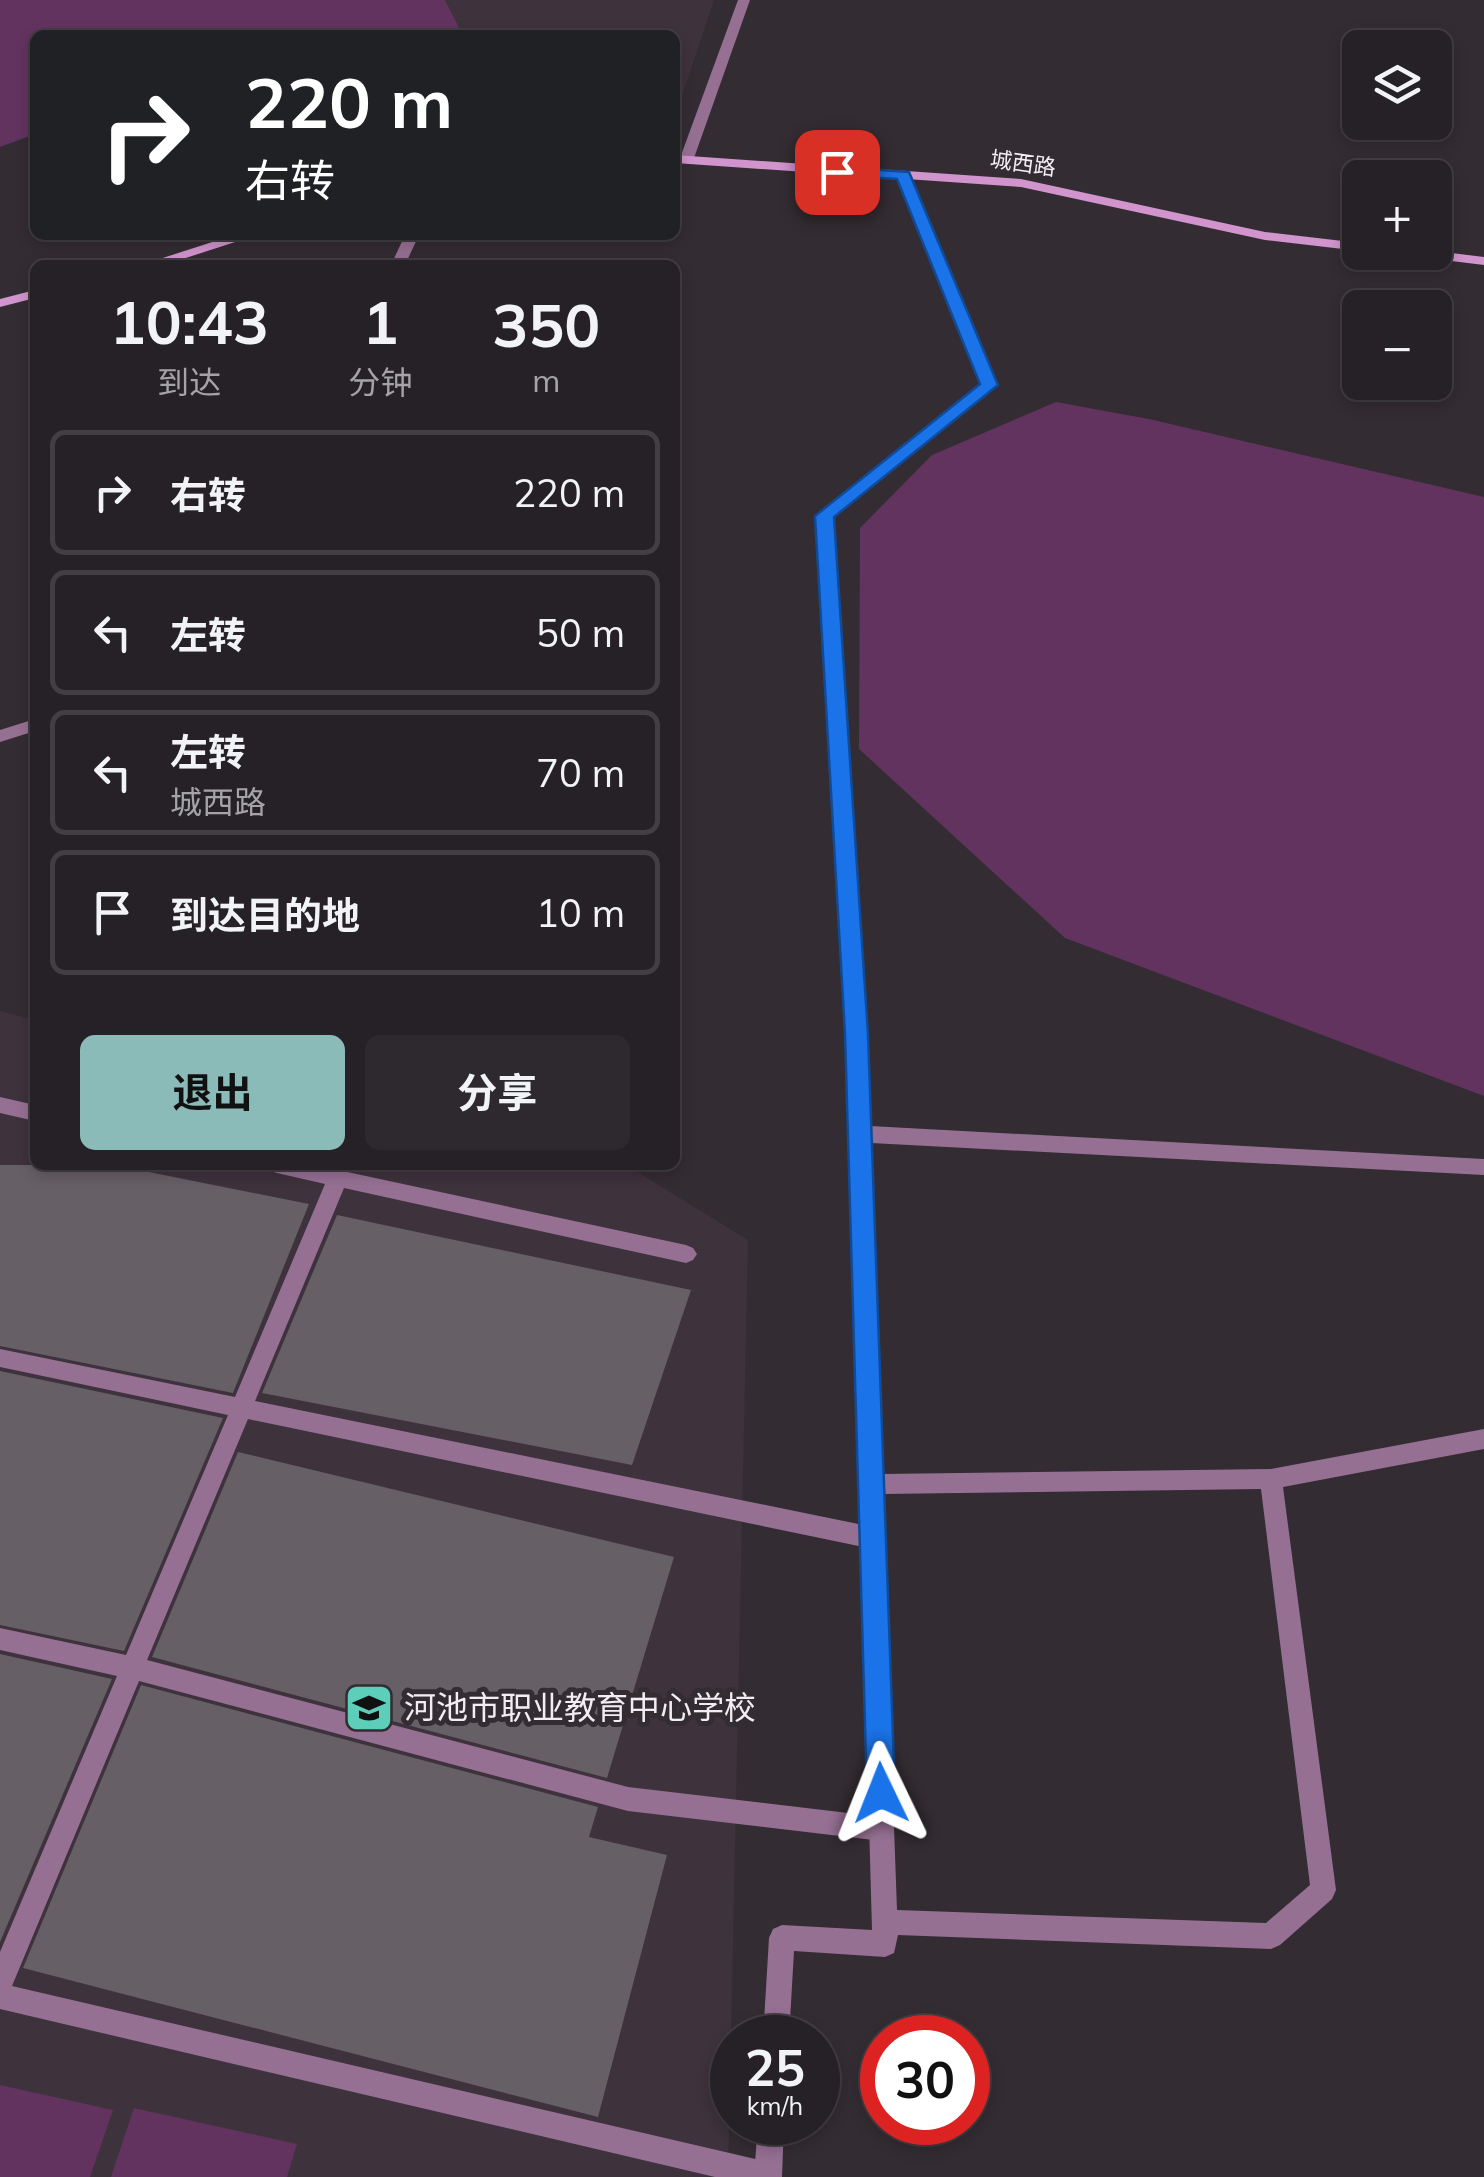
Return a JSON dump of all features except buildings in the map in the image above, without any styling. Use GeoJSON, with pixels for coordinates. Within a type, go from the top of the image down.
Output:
{"type":"FeatureCollection","features":[{"type":"Feature","properties":{"kind":"street"},"geometry":{"type":"LineString","coordinates":[[681,158],[744,0]]}},
{"type":"Feature","properties":{"kind":"street","name":"城西路"},"geometry":{"type":"LineString","coordinates":[[681,158],[1020,183],[1265,236],[1342,245]]}},
{"type":"Feature","properties":{"kind":"street"},"geometry":{"type":"LineString","coordinates":[[777,2015],[782,1938],[885,1944],[859,1134],[824,516],[989,385],[903,175]]}},
{"type":"Feature","properties":{"kind":"street"},"geometry":{"type":"LineString","coordinates":[[165,260],[233,240]]}},
{"type":"Feature","properties":{"kind":"street"},"geometry":{"type":"LineString","coordinates":[[1452,257],[1484,261]]}},
{"type":"Feature","properties":{"kind":"street"},"geometry":{"type":"LineString","coordinates":[[0,303],[30,295]]}},
{"type":"Feature","properties":{"kind":"street"},"geometry":{"type":"LineString","coordinates":[[0,736],[30,727]]}},
{"type":"Feature","properties":{"kind":"street"},"geometry":{"type":"LineString","coordinates":[[0,1105],[30,1112]]}},
{"type":"Feature","properties":{"kind":"street"},"geometry":{"type":"LineString","coordinates":[[859,1134],[1484,1167]]}},
{"type":"Feature","properties":{"kind":"street"},"geometry":{"type":"LineString","coordinates":[[301,1170],[686,1254]]}},
{"type":"Feature","properties":{"kind":"street"},"geometry":{"type":"LineString","coordinates":[[0,1984],[338,1178]]}},
{"type":"Feature","properties":{"kind":"street"},"geometry":{"type":"LineString","coordinates":[[0,1358],[872,1538]]}},
{"type":"Feature","properties":{"kind":"street"},"geometry":{"type":"LineString","coordinates":[[870,1484],[1270,1479],[1484,1440]]}},
{"type":"Feature","properties":{"kind":"street"},"geometry":{"type":"LineString","coordinates":[[884,1922],[1270,1936],[1323,1890],[1270,1479]]}},
{"type":"Feature","properties":{"kind":"street"},"geometry":{"type":"LineString","coordinates":[[0,1639],[133,1668],[628,1799],[882,1829]]}},
{"type":"Feature","properties":{"kind":"street"},"geometry":{"type":"LineString","coordinates":[[0,1996],[768,2176],[770,2145]]}},
{"type":"Feature","properties":{"kind":"shaded area"},"geometry":{"type":"Polygon","coordinates":[[[0,0],[445,0],[460,30],[30,30],[30,136],[0,147],[0,0]]]}},
{"type":"Feature","properties":{"kind":"shaded area"},"geometry":{"type":"Polygon","coordinates":[[[445,0],[714,0],[680,102],[680,30],[460,30],[445,0]]]}},
{"type":"Feature","properties":{"kind":"shaded area"},"geometry":{"type":"Polygon","coordinates":[[[1056,402],[1149,419],[1484,497],[1484,1096],[1065,938],[859,749],[860,528],[932,455],[1056,402]]]}},
{"type":"Feature","properties":{"kind":"shaded area","name":"河池市职业教育中心学校"},"geometry":{"type":"Polygon","coordinates":[[[0,1011],[30,1019],[30,1170],[634,1170],[748,1240],[731,2015],[710,2015],[710,2145],[729,2145],[728,2177],[0,2177],[0,1011]]]}},
{"type":"Feature","properties":{"kind":"shaded area"},"geometry":{"type":"Polygon","coordinates":[[[0,2085],[113,2110],[90,2177],[0,2177],[0,2085]]]}},
{"type":"Feature","properties":{"kind":"shaded area"},"geometry":{"type":"Polygon","coordinates":[[[134,2108],[297,2144],[287,2177],[111,2177],[134,2108]]]}},
{"type":"Feature","properties":{"kind":"place","name":"河池市职业教育中心学校"},"geometry":{"type":"Point","coordinates":[369,1708]}},
{"type":"Feature","properties":{"kind":"route"},"geometry":{"type":"LineString","coordinates":[[837,172],[903,175],[989,385],[824,516],[856,1034],[881,1793]]}}]}
